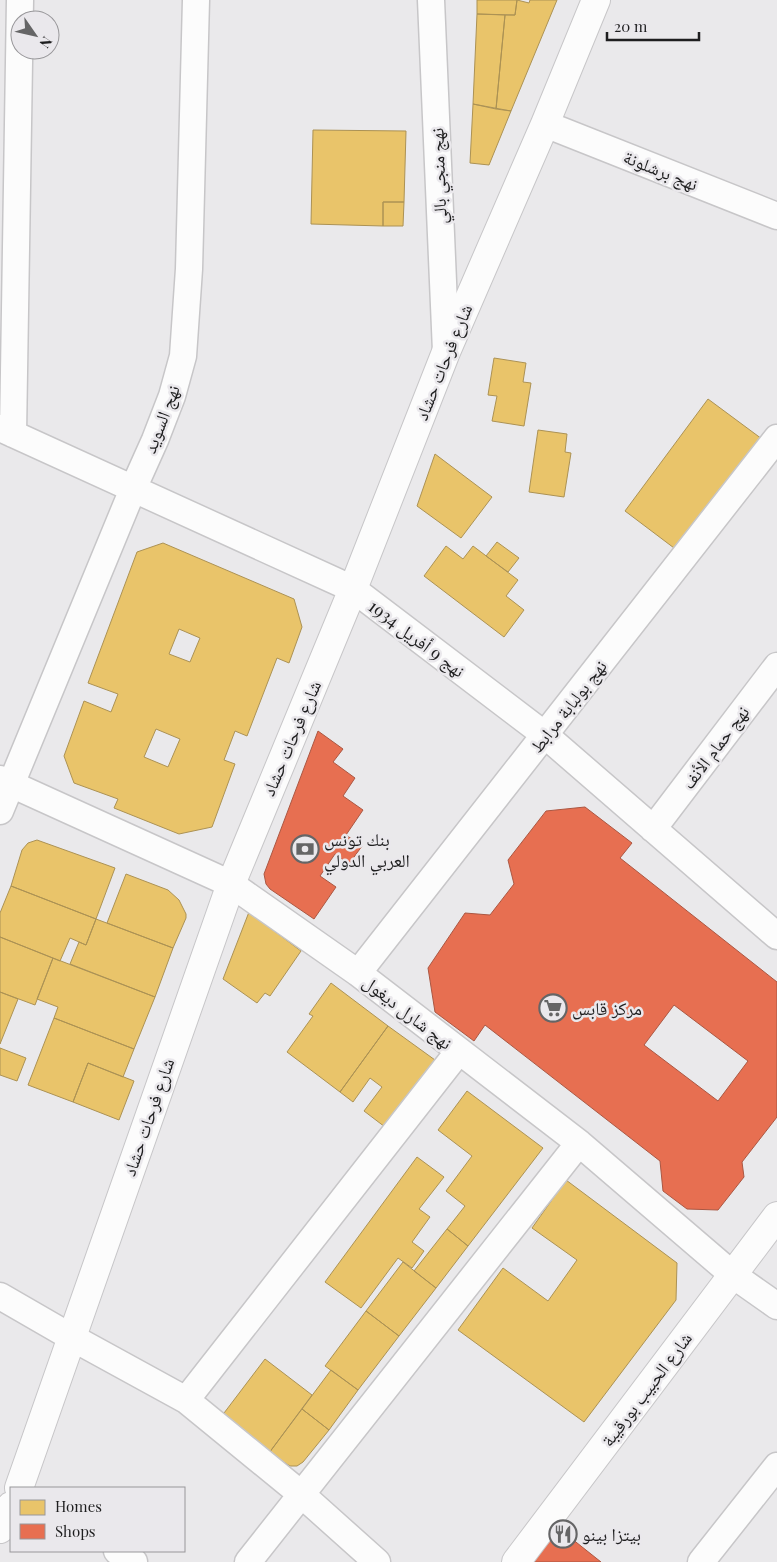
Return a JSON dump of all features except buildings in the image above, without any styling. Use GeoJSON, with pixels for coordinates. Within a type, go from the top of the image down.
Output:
{"type":"FeatureCollection","features":[{"type":"Feature","properties":{"kind":"street"},"geometry":{"type":"LineString","coordinates":[[6,431],[20,0]]}},
{"type":"Feature","properties":{"kind":"street","name":"نهج السويد"},"geometry":{"type":"LineString","coordinates":[[0,811],[6,781],[155,440],[172,396],[183,356],[189,270],[196,0]]}},
{"type":"Feature","properties":{"kind":"street","name":"نهج منجي بالي"},"geometry":{"type":"LineString","coordinates":[[431,0],[446,352]]}},
{"type":"Feature","properties":{"kind":"street","name":"شارع فرحات حشاد"},"geometry":{"type":"LineString","coordinates":[[18,1487],[230,884],[353,589],[446,352],[545,124],[596,0]]}},
{"type":"Feature","properties":{"kind":"street","name":"نهج برشلونة"},"geometry":{"type":"LineString","coordinates":[[545,124],[777,216]]}},
{"type":"Feature","properties":{"kind":"street","name":"نهج 9 أفريل 1934"},"geometry":{"type":"LineString","coordinates":[[6,431],[353,589],[544,735],[653,828],[772,922]]}},
{"type":"Feature","properties":{"kind":"street","name":"نهج بولبابة مرابط"},"geometry":{"type":"LineString","coordinates":[[358,973],[777,438]]}},
{"type":"Feature","properties":{"kind":"street","name":"نهج حمام الأنف"},"geometry":{"type":"LineString","coordinates":[[653,828],[777,666]]}},
{"type":"Feature","properties":{"kind":"street","name":"نهج شارل ديغول"},"geometry":{"type":"LineString","coordinates":[[6,781],[230,884],[358,973],[579,1143],[733,1275],[777,1306]]}},
{"type":"Feature","properties":{"kind":"street"},"geometry":{"type":"LineString","coordinates":[[186,1400],[459,1051]]}},
{"type":"Feature","properties":{"kind":"street"},"geometry":{"type":"LineString","coordinates":[[248,1562],[579,1143]]}},
{"type":"Feature","properties":{"kind":"street","name":"شارع الحبيب بورقيبة"},"geometry":{"type":"LineString","coordinates":[[516,1562],[777,1216]]}},
{"type":"Feature","properties":{"kind":"street"},"geometry":{"type":"LineString","coordinates":[[0,1296],[186,1400],[301,1494],[377,1562]]}},
{"type":"Feature","properties":{"kind":"street"},"geometry":{"type":"LineString","coordinates":[[701,1562],[777,1466]]}},
{"type":"Feature","properties":{"kind":"street"},"geometry":{"type":"LineString","coordinates":[[119,1552],[134,1562]]}},
{"type":"Feature","properties":{"kind":"place","name":"بنك تونس العربي الدولي"},"geometry":{"type":"Point","coordinates":[305,849]}},
{"type":"Feature","properties":{"kind":"place","name":"مركز قابس"},"geometry":{"type":"Point","coordinates":[553,1008]}},
{"type":"Feature","properties":{"kind":"place","name":"بيتزا بينو"},"geometry":{"type":"Point","coordinates":[563,1534]}}]}
